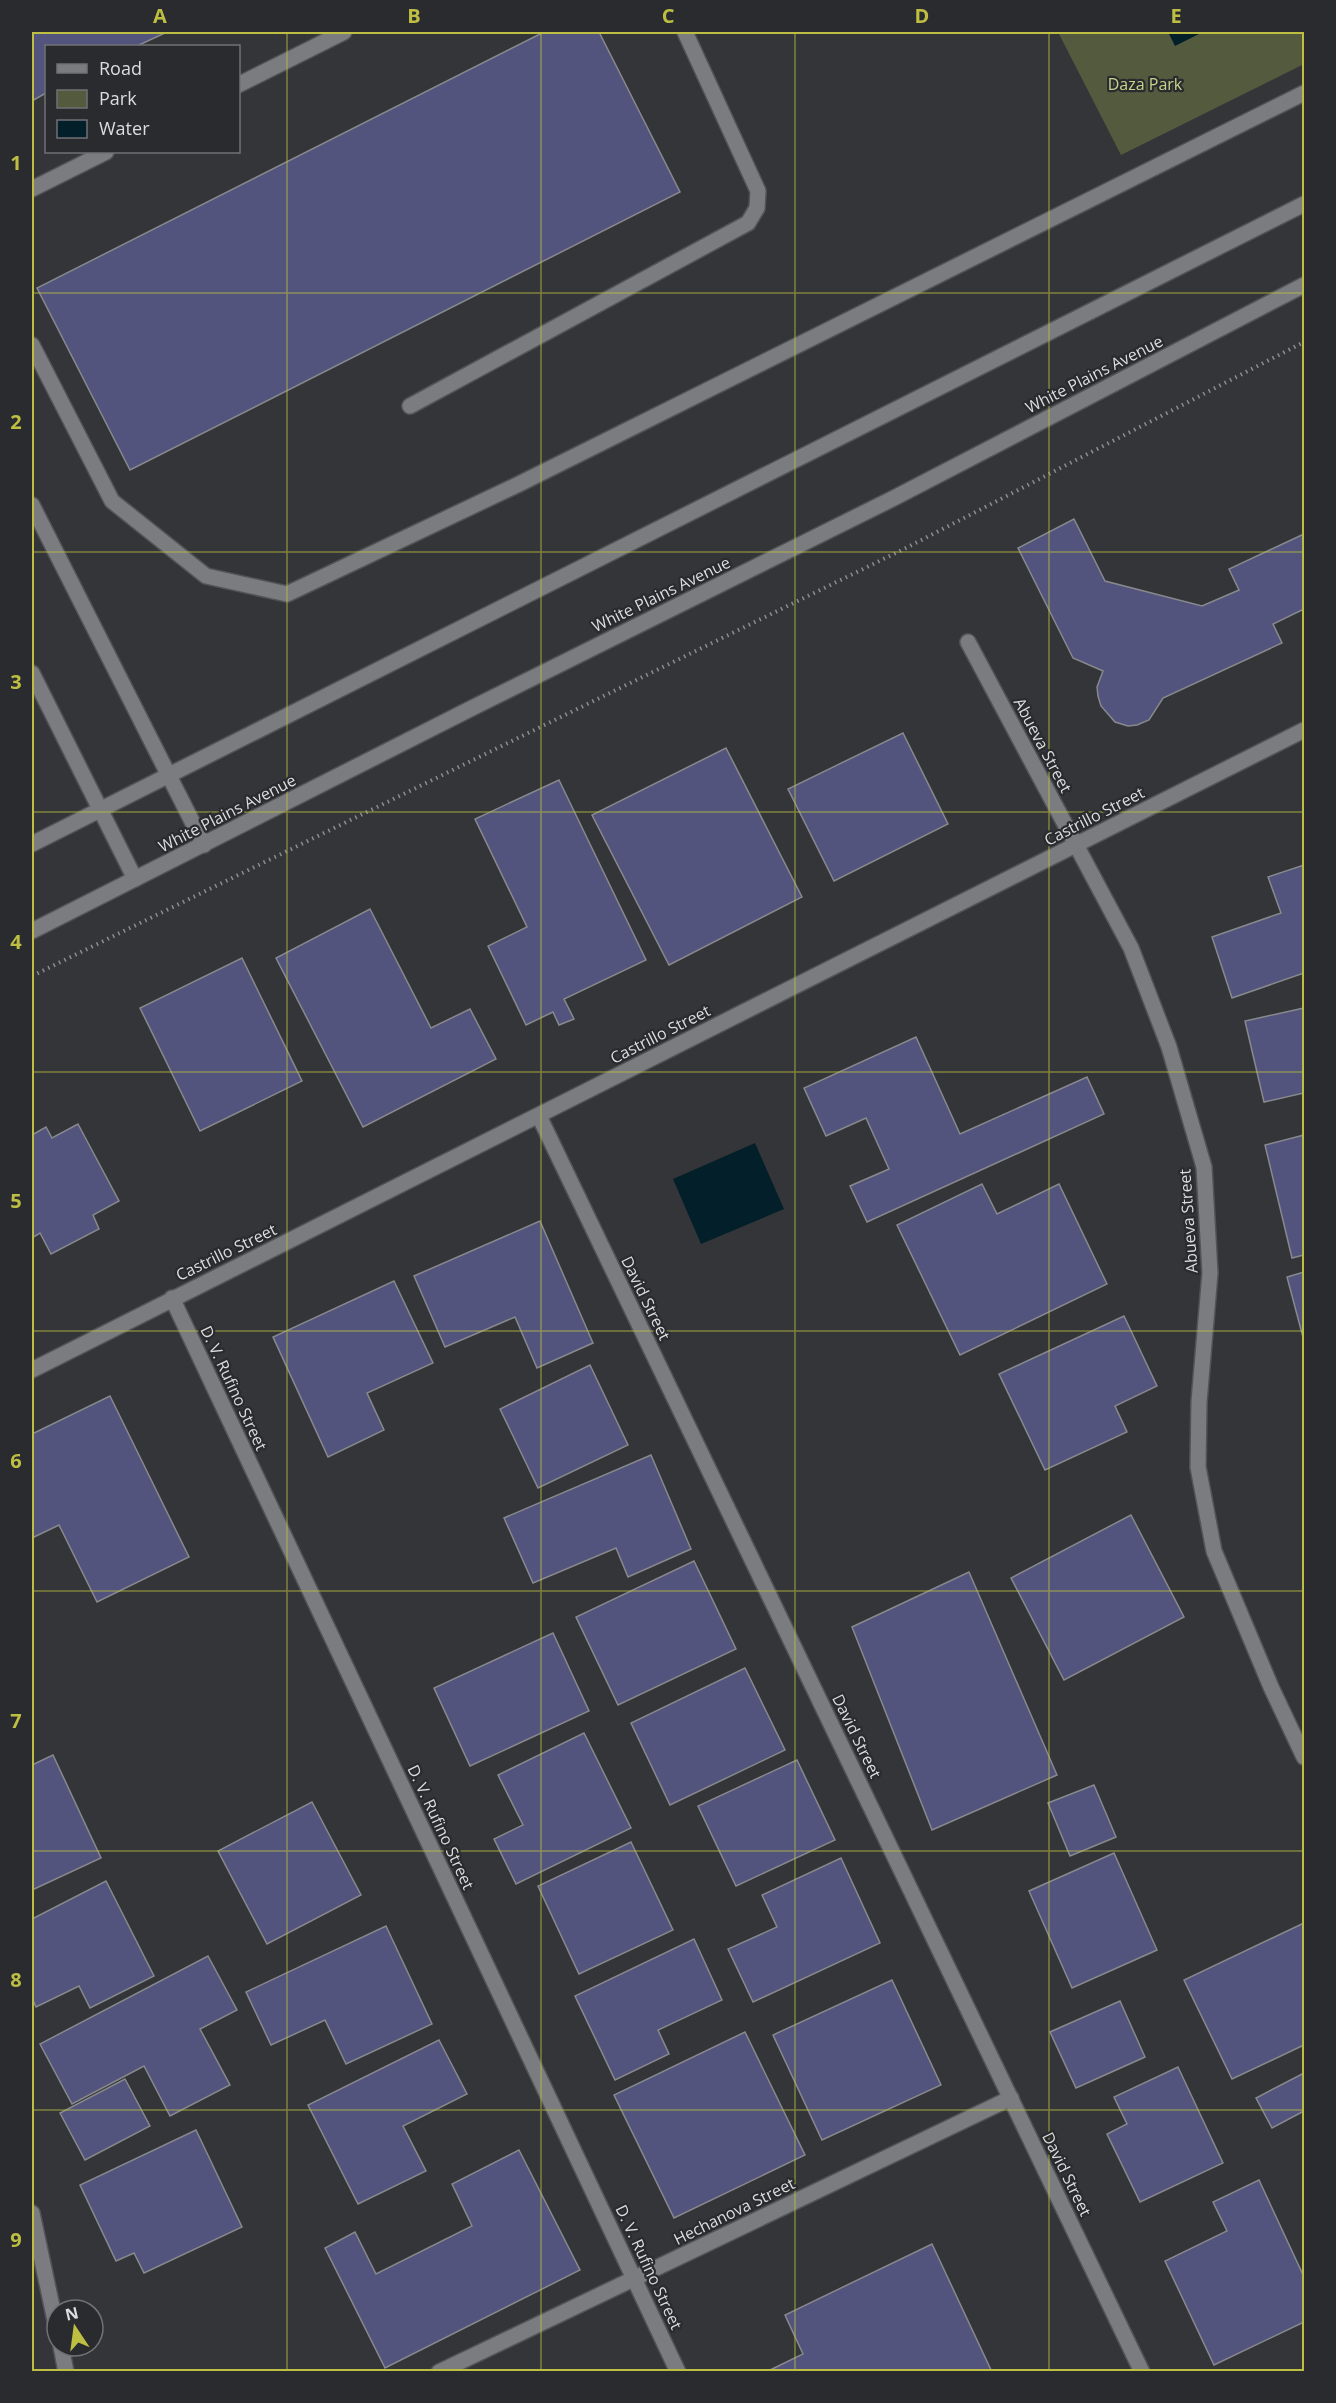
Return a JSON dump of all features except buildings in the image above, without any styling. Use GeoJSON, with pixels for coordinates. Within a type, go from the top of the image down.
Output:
{"type":"FeatureCollection","features":[{"type":"Feature","properties":{"kind":"street"},"geometry":{"type":"LineString","coordinates":[[240,84],[344,32]]}},
{"type":"Feature","properties":{"kind":"street"},"geometry":{"type":"LineString","coordinates":[[410,406],[748,222],[757,208],[758,191],[685,32]]}},
{"type":"Feature","properties":{"kind":"street"},"geometry":{"type":"LineString","coordinates":[[32,345],[112,501],[206,576],[287,594],[517,485],[1305,93]]}},
{"type":"Feature","properties":{"kind":"street"},"geometry":{"type":"LineString","coordinates":[[32,189],[104,153]]}},
{"type":"Feature","properties":{"kind":"street"},"geometry":{"type":"LineString","coordinates":[[32,844],[1305,204]]}},
{"type":"Feature","properties":{"kind":"street","name":"White Plains Avenue"},"geometry":{"type":"LineString","coordinates":[[32,931],[894,498],[1305,285]]}},
{"type":"Feature","properties":{"kind":"street"},"geometry":{"type":"LineString","coordinates":[[32,505],[167,776],[204,845]]}},
{"type":"Feature","properties":{"kind":"street","name":"Abueva Street"},"geometry":{"type":"LineString","coordinates":[[968,642],[1131,948],[1169,1047],[1204,1167],[1210,1273],[1199,1402],[1198,1467],[1214,1551],[1271,1687],[1305,1757]]}},
{"type":"Feature","properties":{"kind":"street"},"geometry":{"type":"LineString","coordinates":[[32,673],[135,879]]}},
{"type":"Feature","properties":{"kind":"street","name":"Castrillo Street"},"geometry":{"type":"LineString","coordinates":[[32,1370],[1305,730]]}},
{"type":"Feature","properties":{"kind":"street","name":"David Street"},"geometry":{"type":"LineString","coordinates":[[539,1116],[1142,2372]]}},
{"type":"Feature","properties":{"kind":"street","name":"D. V. Rufino Street"},"geometry":{"type":"LineString","coordinates":[[172,1298],[678,2372]]}},
{"type":"Feature","properties":{"kind":"street","name":"Hechanova Street"},"geometry":{"type":"LineString","coordinates":[[439,2372],[1011,2097]]}},
{"type":"Feature","properties":{"kind":"street"},"geometry":{"type":"LineString","coordinates":[[32,2213],[50,2298]]}},
{"type":"Feature","properties":{"kind":"path"},"geometry":{"type":"LineString","coordinates":[[32,976],[908,547],[1305,342]]}},
{"type":"Feature","properties":{"kind":"green space","name":"Daza Park"},"geometry":{"type":"Polygon","coordinates":[[[1058,32],[1304,32],[1304,64],[1121,155],[1058,32]]]}},
{"type":"Feature","properties":{"kind":"water"},"geometry":{"type":"Polygon","coordinates":[[[1168,32],[1203,32],[1175,46],[1168,32]]]}},
{"type":"Feature","properties":{"kind":"water"},"geometry":{"type":"Polygon","coordinates":[[[755,1143],[784,1209],[701,1244],[673,1179],[755,1143]]]}}]}
